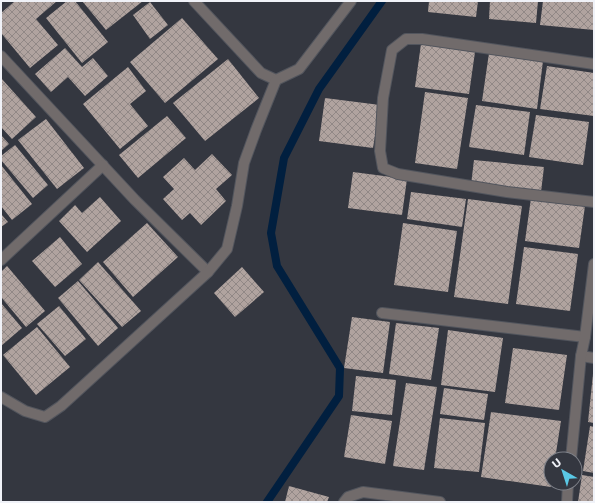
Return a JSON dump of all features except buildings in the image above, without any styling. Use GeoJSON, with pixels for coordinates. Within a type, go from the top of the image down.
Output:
{"type":"FeatureCollection","features":[{"type":"Feature","properties":{"kind":"street"},"geometry":{"type":"LineString","coordinates":[[194,1],[261,73],[276,80]]}},
{"type":"Feature","properties":{"kind":"street"},"geometry":{"type":"LineString","coordinates":[[1,397],[25,411],[44,417],[61,406],[208,272],[227,249],[237,206],[244,163],[276,80],[299,69],[351,1]]}},
{"type":"Feature","properties":{"kind":"street"},"geometry":{"type":"LineString","coordinates":[[594,64],[422,39],[406,39],[392,50],[384,98],[380,151],[383,168],[398,174],[507,192],[594,202]]}},
{"type":"Feature","properties":{"kind":"street"},"geometry":{"type":"LineString","coordinates":[[1,56],[135,200],[208,272]]}},
{"type":"Feature","properties":{"kind":"street"},"geometry":{"type":"LineString","coordinates":[[1,260],[103,165]]}},
{"type":"Feature","properties":{"kind":"street"},"geometry":{"type":"LineString","coordinates":[[572,451],[581,356],[585,337],[594,264]]}},
{"type":"Feature","properties":{"kind":"street"},"geometry":{"type":"LineString","coordinates":[[382,313],[585,337]]}},
{"type":"Feature","properties":{"kind":"street"},"geometry":{"type":"LineString","coordinates":[[581,356],[594,358]]}},
{"type":"Feature","properties":{"kind":"street"},"geometry":{"type":"LineString","coordinates":[[566,502],[567,491]]}},
{"type":"Feature","properties":{"kind":"street"},"geometry":{"type":"LineString","coordinates":[[344,502],[348,497],[364,492],[440,502]]}},
{"type":"Feature","properties":{"kind":"waterway"},"geometry":{"type":"LineString","coordinates":[[267,502],[339,396],[340,368],[277,266],[271,233],[284,158],[319,89],[382,1]]}}]}
